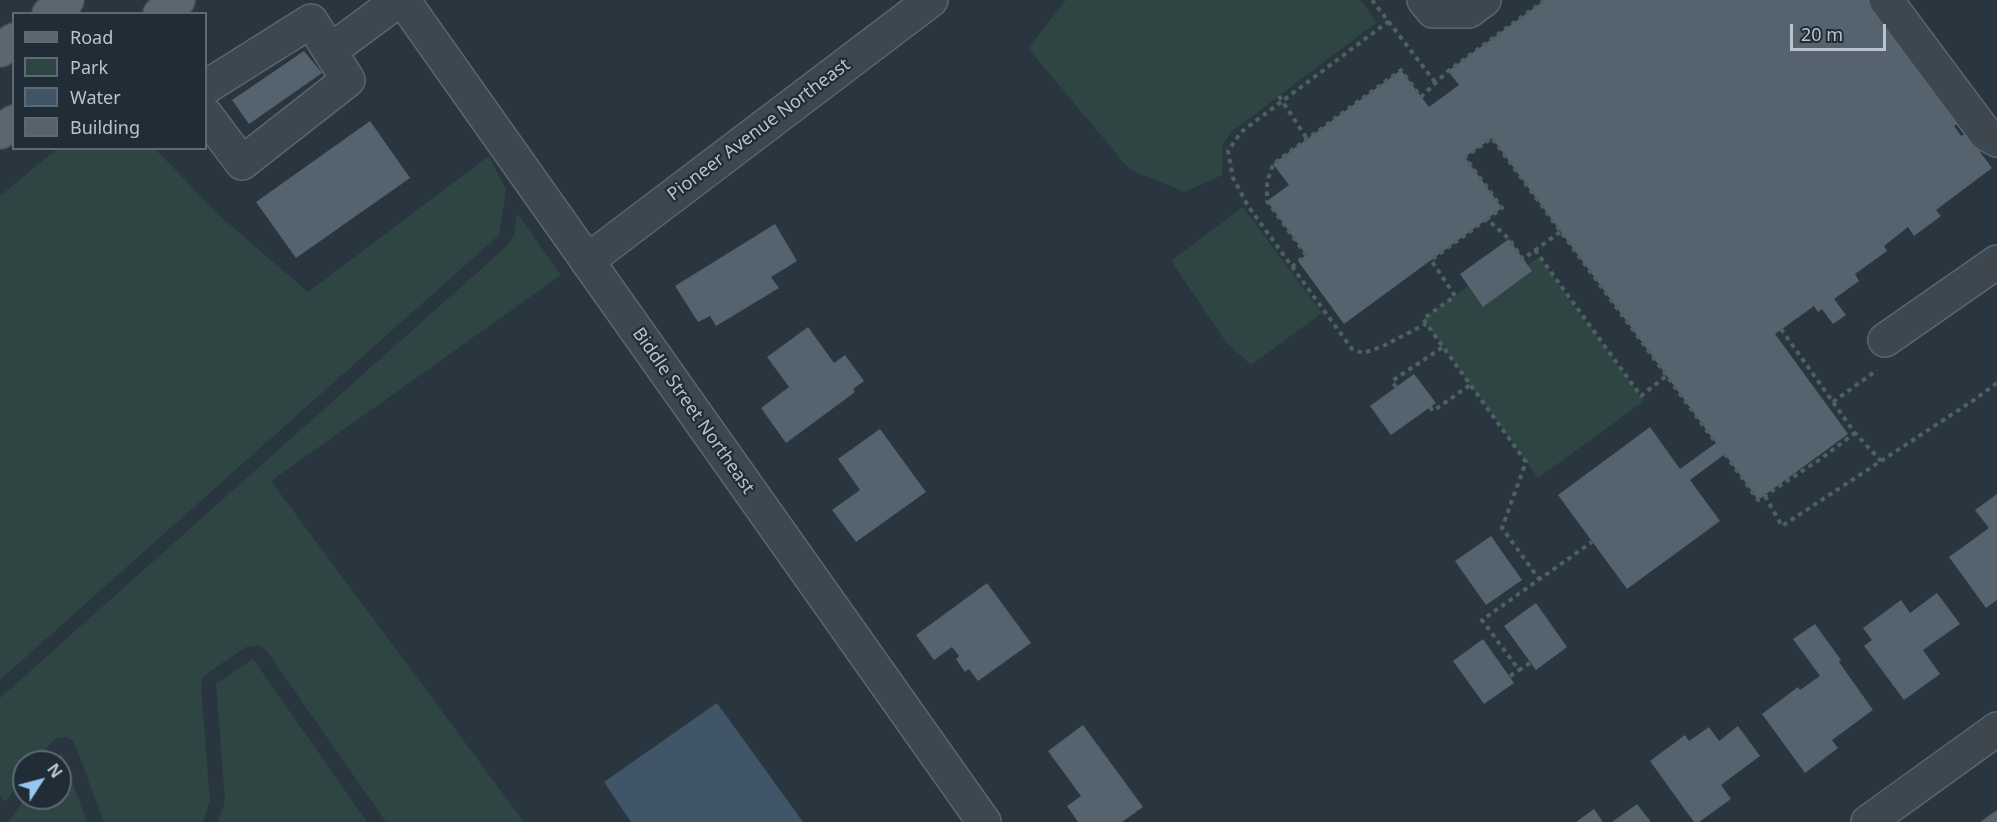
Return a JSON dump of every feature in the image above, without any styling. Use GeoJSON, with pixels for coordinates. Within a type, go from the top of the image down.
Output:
{"type":"FeatureCollection","features":[{"type":"Feature","properties":{"kind":"main road"},"geometry":{"type":"LineString","coordinates":[[52,12],[67,0]]}},
{"type":"Feature","properties":{"kind":"main road"},"geometry":{"type":"LineString","coordinates":[[163,12],[178,0]]}},
{"type":"Feature","properties":{"kind":"street"},"geometry":{"type":"LineString","coordinates":[[330,51],[401,0]]}},
{"type":"Feature","properties":{"kind":"street","name":"Biddle Street Northeast"},"geometry":{"type":"LineString","coordinates":[[401,0],[984,822]]}},
{"type":"Feature","properties":{"kind":"street","name":"Pioneer Avenue Northeast"},"geometry":{"type":"LineString","coordinates":[[587,261],[931,0]]}},
{"type":"Feature","properties":{"kind":"street"},"geometry":{"type":"LineString","coordinates":[[1424,0],[1433,11],[1469,11],[1484,0]]}},
{"type":"Feature","properties":{"kind":"street"},"geometry":{"type":"LineString","coordinates":[[1886,0],[1986,134],[1997,140]]}},
{"type":"Feature","properties":{"kind":"street"},"geometry":{"type":"LineString","coordinates":[[207,86],[311,21],[348,80],[242,163],[207,116]]}},
{"type":"Feature","properties":{"kind":"street"},"geometry":{"type":"LineString","coordinates":[[1888,338],[1997,262]]}},
{"type":"Feature","properties":{"kind":"street"},"geometry":{"type":"LineString","coordinates":[[1868,822],[1997,729]]}},
{"type":"Feature","properties":{"kind":"path"},"geometry":{"type":"LineString","coordinates":[[1372,0],[1435,82]]}},
{"type":"Feature","properties":{"kind":"path"},"geometry":{"type":"LineString","coordinates":[[1292,267],[1306,255],[1267,201],[1268,182],[1273,164],[1401,70],[1421,97],[1435,82],[1545,0]]}},
{"type":"Feature","properties":{"kind":"path"},"geometry":{"type":"LineString","coordinates":[[1389,21],[1241,132],[1228,151],[1233,178],[1243,197],[1352,349],[1363,353],[1426,324]]}},
{"type":"Feature","properties":{"kind":"path"},"geometry":{"type":"LineString","coordinates":[[1334,54],[1338,60]]}},
{"type":"Feature","properties":{"kind":"path"},"geometry":{"type":"LineString","coordinates":[[1279,96],[1307,140]]}},
{"type":"Feature","properties":{"kind":"path"},"geometry":{"type":"LineString","coordinates":[[1539,579],[1502,528],[1526,462],[1423,319],[1455,296],[1431,260],[1502,208],[1465,158],[1492,138],[1716,443]]}},
{"type":"Feature","properties":{"kind":"path"},"geometry":{"type":"LineString","coordinates":[[1487,219],[1509,239],[1523,259],[1560,232]]}},
{"type":"Feature","properties":{"kind":"path"},"geometry":{"type":"LineString","coordinates":[[1534,250],[1641,396],[1666,376]]}},
{"type":"Feature","properties":{"kind":"path"},"geometry":{"type":"LineString","coordinates":[[1781,329],[1855,433],[1881,461]]}},
{"type":"Feature","properties":{"kind":"path"},"geometry":{"type":"LineString","coordinates":[[1833,402],[1895,356],[1888,338]]}},
{"type":"Feature","properties":{"kind":"path"},"geometry":{"type":"LineString","coordinates":[[1396,387],[1392,381],[1443,347]]}},
{"type":"Feature","properties":{"kind":"path"},"geometry":{"type":"LineString","coordinates":[[1765,496],[1782,526],[1997,383]]}},
{"type":"Feature","properties":{"kind":"path"},"geometry":{"type":"LineString","coordinates":[[1430,407],[1433,411],[1470,385]]}},
{"type":"Feature","properties":{"kind":"path"},"geometry":{"type":"LineString","coordinates":[[1725,454],[1758,500],[1855,433]]}},
{"type":"Feature","properties":{"kind":"path"},"geometry":{"type":"LineString","coordinates":[[1519,670],[1482,620],[1592,542]]}},
{"type":"Feature","properties":{"kind":"path"},"geometry":{"type":"LineString","coordinates":[[1510,676],[1530,663]]}},
{"type":"Feature","properties":{"kind":"green space"},"geometry":{"type":"Polygon","coordinates":[[[1066,0],[1360,0],[1377,22],[1231,132],[1223,144],[1222,175],[1185,192],[1130,170],[1028,48],[1066,0]]]}},
{"type":"Feature","properties":{"kind":"green space"},"geometry":{"type":"Polygon","coordinates":[[[56,150],[156,150],[221,217],[308,292],[489,156],[506,190],[499,235],[0,680],[0,196],[56,150]]]}},
{"type":"Feature","properties":{"kind":"green space"},"geometry":{"type":"Polygon","coordinates":[[[1243,207],[1322,313],[1251,365],[1226,342],[1171,261],[1243,207]]]}},
{"type":"Feature","properties":{"kind":"green space"},"geometry":{"type":"Polygon","coordinates":[[[517,213],[561,275],[271,481],[524,822],[386,822],[266,650],[259,645],[246,647],[203,678],[201,686],[210,801],[203,822],[104,822],[75,745],[66,737],[57,738],[45,750],[12,750],[12,793],[5,802],[0,794],[0,698],[508,245],[514,235],[517,213]]]}},
{"type":"Feature","properties":{"kind":"green space"},"geometry":{"type":"Polygon","coordinates":[[[1539,257],[1644,401],[1538,478],[1423,319],[1468,286],[1483,306],[1531,272],[1527,265],[1539,257]]]}},
{"type":"Feature","properties":{"kind":"green space"},"geometry":{"type":"Polygon","coordinates":[[[253,659],[367,822],[218,822],[225,801],[216,684],[253,659]]]}},
{"type":"Feature","properties":{"kind":"green space"},"geometry":{"type":"Polygon","coordinates":[[[72,782],[87,822],[8,822],[17,810],[72,810],[72,782]]]}},
{"type":"Feature","properties":{"kind":"water"},"geometry":{"type":"Polygon","coordinates":[[[717,703],[803,822],[631,822],[604,782],[717,703]]]}},
{"type":"Feature","properties":{"kind":"building"},"geometry":{"type":"Polygon","coordinates":[[[1545,0],[1869,0],[1959,123],[1954,126],[1961,136],[1966,133],[1992,168],[1936,210],[1941,216],[1914,236],[1908,227],[1884,246],[1887,251],[1855,274],[1859,281],[1834,299],[1846,315],[1833,324],[1822,309],[1818,312],[1814,306],[1775,334],[1848,434],[1758,500],[1725,454],[1690,480],[1720,521],[1627,589],[1558,495],[1650,427],[1680,469],[1716,443],[1492,138],[1465,157],[1502,208],[1344,324],[1298,261],[1306,255],[1267,201],[1289,185],[1273,164],[1401,70],[1429,107],[1459,85],[1448,71],[1545,0]]]}},
{"type":"Feature","properties":{"kind":"building"},"geometry":{"type":"Polygon","coordinates":[[[304,51],[322,73],[249,124],[232,100],[304,51]]]}},
{"type":"Feature","properties":{"kind":"building"},"geometry":{"type":"Polygon","coordinates":[[[370,121],[410,178],[296,258],[256,202],[370,121]]]}},
{"type":"Feature","properties":{"kind":"building"},"geometry":{"type":"Polygon","coordinates":[[[775,224],[797,261],[771,277],[779,288],[716,326],[710,316],[698,322],[675,286],[775,224]]]}},
{"type":"Feature","properties":{"kind":"building"},"geometry":{"type":"Polygon","coordinates":[[[1509,239],[1532,271],[1483,307],[1460,274],[1509,239]]]}},
{"type":"Feature","properties":{"kind":"building"},"geometry":{"type":"Polygon","coordinates":[[[808,327],[834,363],[845,355],[864,381],[853,389],[855,392],[786,443],[761,408],[789,387],[767,357],[808,327]]]}},
{"type":"Feature","properties":{"kind":"building"},"geometry":{"type":"Polygon","coordinates":[[[1414,374],[1436,403],[1391,435],[1370,406],[1414,374]]]}},
{"type":"Feature","properties":{"kind":"building"},"geometry":{"type":"Polygon","coordinates":[[[880,429],[926,492],[856,542],[832,510],[860,490],[838,459],[880,429]]]}},
{"type":"Feature","properties":{"kind":"building"},"geometry":{"type":"Polygon","coordinates":[[[1997,494],[1997,600],[1986,608],[1949,557],[1989,528],[1975,510],[1997,494]]]}},
{"type":"Feature","properties":{"kind":"building"},"geometry":{"type":"Polygon","coordinates":[[[1491,536],[1522,580],[1486,605],[1455,561],[1491,536]]]}},
{"type":"Feature","properties":{"kind":"building"},"geometry":{"type":"Polygon","coordinates":[[[987,583],[1031,643],[978,681],[969,669],[965,672],[956,659],[959,656],[952,647],[934,660],[916,635],[987,583]]]}},
{"type":"Feature","properties":{"kind":"building"},"geometry":{"type":"Polygon","coordinates":[[[1937,593],[1960,624],[1923,650],[1940,674],[1904,700],[1864,646],[1872,640],[1863,628],[1901,600],[1910,613],[1937,593]]]}},
{"type":"Feature","properties":{"kind":"building"},"geometry":{"type":"Polygon","coordinates":[[[1536,603],[1567,647],[1536,670],[1504,626],[1536,603]]]}},
{"type":"Feature","properties":{"kind":"building"},"geometry":{"type":"Polygon","coordinates":[[[1815,624],[1873,710],[1832,740],[1838,748],[1805,773],[1762,714],[1798,687],[1800,690],[1820,676],[1793,639],[1815,624]]]}},
{"type":"Feature","properties":{"kind":"building"},"geometry":{"type":"Polygon","coordinates":[[[1483,639],[1514,683],[1484,704],[1453,661],[1483,639]]]}},
{"type":"Feature","properties":{"kind":"building"},"geometry":{"type":"Polygon","coordinates":[[[1083,725],[1143,807],[1122,822],[1078,822],[1067,806],[1081,796],[1048,751],[1083,725]]]}},
{"type":"Feature","properties":{"kind":"building"},"geometry":{"type":"Polygon","coordinates":[[[1738,726],[1760,756],[1721,785],[1731,799],[1699,822],[1694,822],[1650,761],[1685,735],[1689,741],[1709,727],[1719,741],[1738,726]]]}},
{"type":"Feature","properties":{"kind":"building"},"geometry":{"type":"Polygon","coordinates":[[[1637,804],[1651,822],[1612,822],[1637,804]]]}},
{"type":"Feature","properties":{"kind":"building"},"geometry":{"type":"Polygon","coordinates":[[[1594,809],[1603,822],[1576,822],[1594,809]]]}},
{"type":"Feature","properties":{"kind":"building"},"geometry":{"type":"Polygon","coordinates":[[[1997,810],[1997,822],[1980,822],[1997,810]]]}}]}
